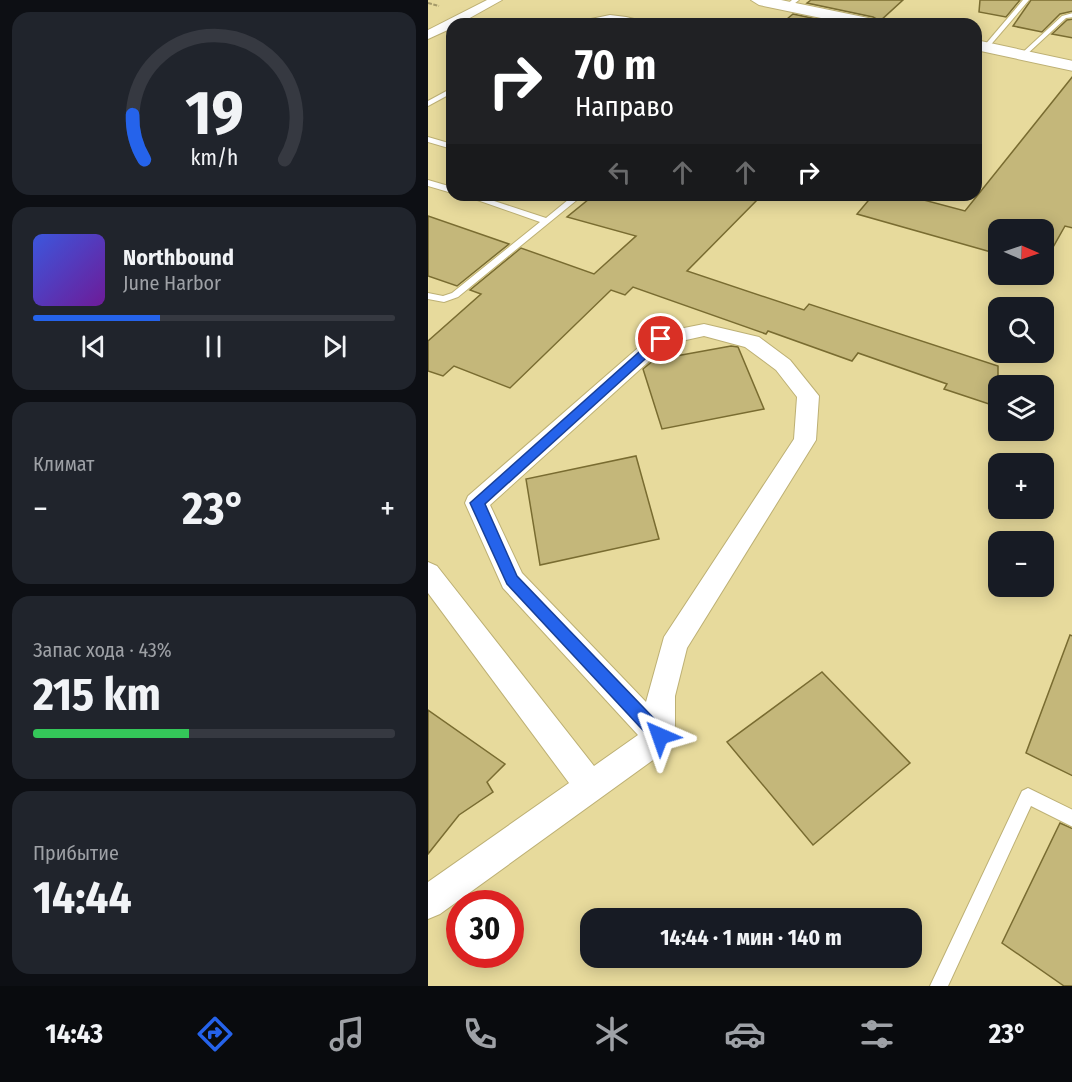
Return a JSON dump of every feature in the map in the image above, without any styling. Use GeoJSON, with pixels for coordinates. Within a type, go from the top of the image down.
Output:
{"type":"FeatureCollection","features":[{"type":"Feature","properties":{"kind":"street"},"geometry":{"type":"LineString","coordinates":[[461,18],[496,0]]}},
{"type":"Feature","properties":{"kind":"street"},"geometry":{"type":"LineString","coordinates":[[759,0],[792,3],[851,18]]}},
{"type":"Feature","properties":{"kind":"street"},"geometry":{"type":"LineString","coordinates":[[428,35],[446,26]]}},
{"type":"Feature","properties":{"kind":"street"},"geometry":{"type":"LineString","coordinates":[[982,46],[1073,66]]}},
{"type":"Feature","properties":{"kind":"street"},"geometry":{"type":"LineString","coordinates":[[704,330],[752,342],[783,365],[808,396],[805,440],[674,645],[661,696],[660,736],[512,580],[477,503],[661,339],[704,330]]}},
{"type":"Feature","properties":{"kind":"street"},"geometry":{"type":"LineString","coordinates":[[428,573],[590,786]]}},
{"type":"Feature","properties":{"kind":"street"},"geometry":{"type":"LineString","coordinates":[[428,902],[660,736]]}},
{"type":"Feature","properties":{"kind":"lane"},"geometry":{"type":"LineString","coordinates":[[982,45],[1026,0]]}},
{"type":"Feature","properties":{"kind":"lane"},"geometry":{"type":"LineString","coordinates":[[1023,55],[1064,17],[1073,15]]}},
{"type":"Feature","properties":{"kind":"lane"},"geometry":{"type":"LineString","coordinates":[[598,18],[608,16],[619,18]]}},
{"type":"Feature","properties":{"kind":"lane"},"geometry":{"type":"LineString","coordinates":[[428,104],[446,94]]}},
{"type":"Feature","properties":{"kind":"lane"},"geometry":{"type":"LineString","coordinates":[[428,139],[446,145]]}},
{"type":"Feature","properties":{"kind":"lane"},"geometry":{"type":"LineString","coordinates":[[428,183],[446,188]]}},
{"type":"Feature","properties":{"kind":"lane"},"geometry":{"type":"LineString","coordinates":[[486,201],[547,220]]}},
{"type":"Feature","properties":{"kind":"lane"},"geometry":{"type":"LineString","coordinates":[[428,296],[444,299],[455,295],[571,201]]}},
{"type":"Feature","properties":{"kind":"lane"},"geometry":{"type":"LineString","coordinates":[[939,986],[1028,796],[1073,819]]}},
{"type":"Feature","properties":{"kind":"path"},"geometry":{"type":"LineString","coordinates":[[428,3],[443,7]]}},
{"type":"Feature","properties":{"kind":"building"},"geometry":{"type":"Polygon","coordinates":[[[811,0],[903,0],[883,18],[807,3],[811,0]]]}},
{"type":"Feature","properties":{"kind":"building"},"geometry":{"type":"Polygon","coordinates":[[[980,0],[1020,0],[1006,17],[979,12],[980,0]]]}},
{"type":"Feature","properties":{"kind":"building"},"geometry":{"type":"Polygon","coordinates":[[[1031,0],[1073,0],[1073,11],[1060,14],[1042,32],[1013,26],[1031,0]]]}},
{"type":"Feature","properties":{"kind":"building"},"geometry":{"type":"Polygon","coordinates":[[[793,14],[811,18],[788,18],[793,14]]]}},
{"type":"Feature","properties":{"kind":"building"},"geometry":{"type":"Polygon","coordinates":[[[1073,19],[1073,38],[1052,34],[1067,20],[1073,19]]]}},
{"type":"Feature","properties":{"kind":"building"},"geometry":{"type":"Polygon","coordinates":[[[1073,76],[1073,228],[1065,226],[1054,246],[1054,219],[988,219],[988,251],[857,214],[868,201],[928,201],[965,211],[973,201],[982,201],[982,190],[1073,76]]]}},
{"type":"Feature","properties":{"kind":"building"},"geometry":{"type":"Polygon","coordinates":[[[587,201],[756,201],[687,271],[804,310],[809,304],[998,366],[998,375],[988,375],[988,404],[944,389],[947,384],[858,353],[852,361],[768,331],[766,334],[633,287],[625,295],[611,290],[510,388],[454,366],[443,376],[428,371],[428,341],[481,294],[470,290],[521,248],[594,274],[636,236],[567,217],[587,201]]]}},
{"type":"Feature","properties":{"kind":"building"},"geometry":{"type":"Polygon","coordinates":[[[428,216],[509,244],[457,286],[428,276],[428,216]]]}},
{"type":"Feature","properties":{"kind":"building"},"geometry":{"type":"Polygon","coordinates":[[[731,346],[738,347],[764,409],[662,429],[643,369],[654,360],[731,346]]]}},
{"type":"Feature","properties":{"kind":"building"},"geometry":{"type":"Polygon","coordinates":[[[636,456],[659,539],[540,565],[526,479],[636,456]]]}},
{"type":"Feature","properties":{"kind":"building"},"geometry":{"type":"Polygon","coordinates":[[[1070,635],[1073,636],[1073,776],[1026,753],[1070,635]]]}},
{"type":"Feature","properties":{"kind":"building"},"geometry":{"type":"Polygon","coordinates":[[[822,672],[910,763],[813,845],[727,742],[822,672]]]}},
{"type":"Feature","properties":{"kind":"building"},"geometry":{"type":"Polygon","coordinates":[[[428,710],[505,764],[487,782],[493,792],[459,815],[428,854],[428,710]]]}},
{"type":"Feature","properties":{"kind":"building"},"geometry":{"type":"Polygon","coordinates":[[[1060,823],[1073,829],[1073,986],[1064,986],[1002,943],[1060,823]]]}},
{"type":"Feature","properties":{"kind":"route"},"geometry":{"type":"LineString","coordinates":[[660,736],[512,580],[477,503],[661,339]]}}]}
